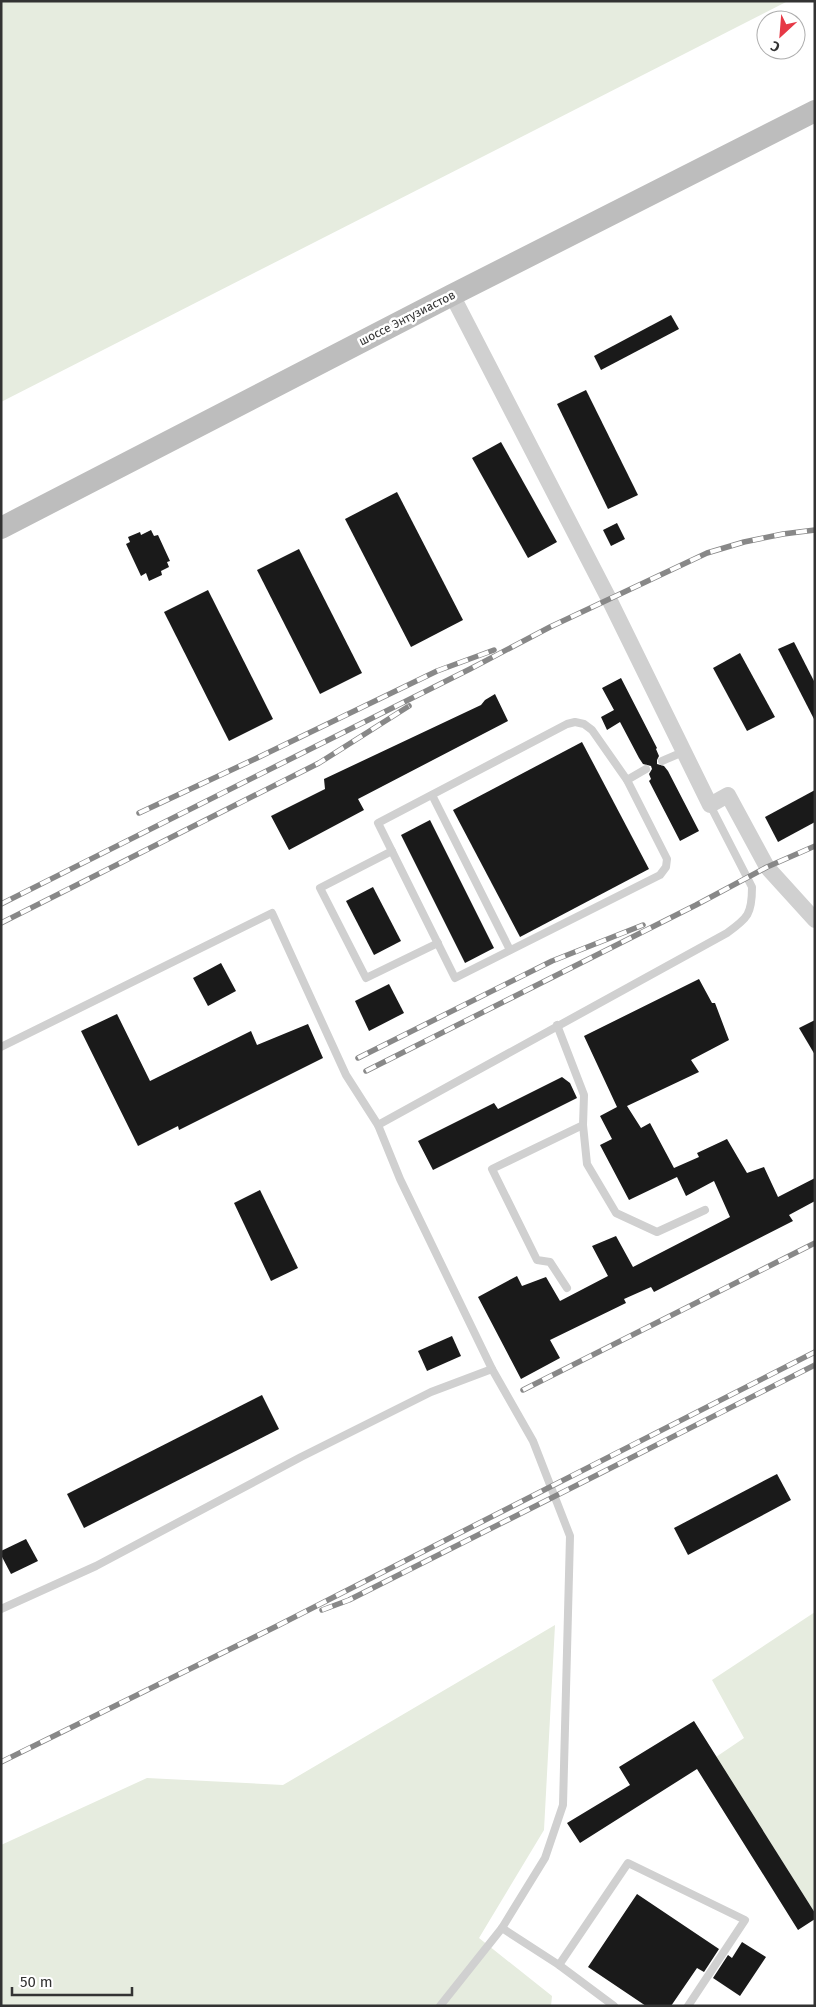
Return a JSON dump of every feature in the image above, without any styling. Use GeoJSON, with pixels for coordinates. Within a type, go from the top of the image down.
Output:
{"type":"FeatureCollection","features":[{"type":"Feature","properties":{"kind":"main road","name":"шоссе Энтузиастов"},"geometry":{"type":"LineString","coordinates":[[1,528],[452,295],[815,111]]}},
{"type":"Feature","properties":{"kind":"street"},"geometry":{"type":"LineString","coordinates":[[452,295],[609,599],[710,804],[728,795],[767,867],[815,920]]}},
{"type":"Feature","properties":{"kind":"lane"},"geometry":{"type":"LineString","coordinates":[[575,722],[584,724],[592,730],[627,780],[667,860],[666,867],[660,875],[455,978],[378,823],[567,724],[575,722]]}},
{"type":"Feature","properties":{"kind":"lane"},"geometry":{"type":"LineString","coordinates":[[662,761],[683,752]]}},
{"type":"Feature","properties":{"kind":"lane"},"geometry":{"type":"LineString","coordinates":[[627,780],[646,769]]}},
{"type":"Feature","properties":{"kind":"lane"},"geometry":{"type":"LineString","coordinates":[[432,795],[510,950]]}},
{"type":"Feature","properties":{"kind":"lane"},"geometry":{"type":"LineString","coordinates":[[378,1125],[744,922],[750,912],[752,887],[710,804]]}},
{"type":"Feature","properties":{"kind":"lane"},"geometry":{"type":"LineString","coordinates":[[392,851],[320,888],[366,978],[438,943]]}},
{"type":"Feature","properties":{"kind":"lane"},"geometry":{"type":"LineString","coordinates":[[1,1047],[272,913],[346,1075],[378,1125],[400,1179],[492,1369],[534,1442],[570,1536],[563,1805],[545,1858],[502,1928],[440,2006]]}},
{"type":"Feature","properties":{"kind":"lane"},"geometry":{"type":"LineString","coordinates":[[557,1025],[584,1095],[583,1125],[587,1164],[616,1213],[658,1232],[705,1210]]}},
{"type":"Feature","properties":{"kind":"lane"},"geometry":{"type":"LineString","coordinates":[[567,1288],[550,1262],[537,1260],[492,1169],[583,1125]]}},
{"type":"Feature","properties":{"kind":"lane"},"geometry":{"type":"LineString","coordinates":[[1,1609],[96,1566],[301,1457],[431,1392],[492,1369]]}},
{"type":"Feature","properties":{"kind":"lane"},"geometry":{"type":"LineString","coordinates":[[559,1965],[628,1863],[745,1920],[688,2006]]}},
{"type":"Feature","properties":{"kind":"lane"},"geometry":{"type":"LineString","coordinates":[[502,1928],[559,1965],[614,2006]]}},
{"type":"Feature","properties":{"kind":"shaded area"},"geometry":{"type":"Polygon","coordinates":[[[1,1],[788,1],[770,10],[756,10],[756,17],[1,402],[1,1]]]}},
{"type":"Feature","properties":{"kind":"shaded area"},"geometry":{"type":"Polygon","coordinates":[[[815,1612],[815,1913],[716,1757],[744,1738],[712,1680],[815,1612]]]}},
{"type":"Feature","properties":{"kind":"shaded area"},"geometry":{"type":"Polygon","coordinates":[[[555,1625],[544,1830],[479,1938],[552,1996],[551,2006],[1,2006],[1,1845],[147,1778],[283,1785],[555,1625]]]}},
{"type":"Feature","properties":{"kind":"building"},"geometry":{"type":"Polygon","coordinates":[[[671,315],[679,329],[601,370],[594,356],[671,315]]]}},
{"type":"Feature","properties":{"kind":"building"},"geometry":{"type":"Polygon","coordinates":[[[586,390],[638,495],[608,509],[557,404],[586,390]]]}},
{"type":"Feature","properties":{"kind":"building"},"geometry":{"type":"Polygon","coordinates":[[[501,442],[557,542],[528,558],[472,458],[501,442]]]}},
{"type":"Feature","properties":{"kind":"building"},"geometry":{"type":"Polygon","coordinates":[[[397,492],[463,620],[411,647],[345,519],[397,492]]]}},
{"type":"Feature","properties":{"kind":"building"},"geometry":{"type":"Polygon","coordinates":[[[617,523],[625,539],[611,546],[603,530],[617,523]]]}},
{"type":"Feature","properties":{"kind":"building"},"geometry":{"type":"Polygon","coordinates":[[[151,530],[154,536],[158,535],[170,561],[167,562],[169,567],[161,571],[162,575],[149,581],[146,573],[141,576],[126,544],[130,542],[128,537],[140,532],[141,535],[151,530]]]}},
{"type":"Feature","properties":{"kind":"building"},"geometry":{"type":"Polygon","coordinates":[[[299,549],[362,673],[320,694],[257,570],[299,549]]]}},
{"type":"Feature","properties":{"kind":"building"},"geometry":{"type":"Polygon","coordinates":[[[208,590],[273,719],[229,741],[164,612],[208,590]]]}},
{"type":"Feature","properties":{"kind":"building"},"geometry":{"type":"Polygon","coordinates":[[[794,642],[815,683],[815,721],[778,649],[794,642]]]}},
{"type":"Feature","properties":{"kind":"building"},"geometry":{"type":"Polygon","coordinates":[[[740,653],[775,717],[747,731],[713,668],[740,653]]]}},
{"type":"Feature","properties":{"kind":"building"},"geometry":{"type":"Polygon","coordinates":[[[621,678],[657,748],[659,756],[657,764],[664,766],[668,771],[699,831],[680,841],[649,781],[651,779],[649,774],[652,769],[651,766],[643,764],[620,722],[607,730],[601,717],[614,710],[602,688],[621,678]]]}},
{"type":"Feature","properties":{"kind":"building"},"geometry":{"type":"Polygon","coordinates":[[[495,694],[508,721],[358,799],[364,810],[289,850],[271,816],[325,789],[324,779],[481,705],[495,694]]]}},
{"type":"Feature","properties":{"kind":"building"},"geometry":{"type":"Polygon","coordinates":[[[582,742],[649,869],[520,937],[453,810],[582,742]]]}},
{"type":"Feature","properties":{"kind":"building"},"geometry":{"type":"Polygon","coordinates":[[[815,790],[815,822],[778,842],[765,817],[815,790]]]}},
{"type":"Feature","properties":{"kind":"building"},"geometry":{"type":"Polygon","coordinates":[[[430,820],[494,948],[465,963],[401,835],[430,820]]]}},
{"type":"Feature","properties":{"kind":"building"},"geometry":{"type":"Polygon","coordinates":[[[373,887],[401,941],[374,955],[346,901],[373,887]]]}},
{"type":"Feature","properties":{"kind":"building"},"geometry":{"type":"Polygon","coordinates":[[[221,963],[236,991],[208,1006],[193,978],[221,963]]]}},
{"type":"Feature","properties":{"kind":"building"},"geometry":{"type":"Polygon","coordinates":[[[699,979],[712,1003],[715,1003],[729,1040],[691,1060],[699,1072],[627,1106],[641,1128],[650,1123],[674,1168],[699,1157],[697,1153],[727,1139],[747,1173],[764,1167],[778,1197],[815,1178],[815,1201],[789,1215],[793,1221],[654,1292],[651,1287],[624,1299],[626,1303],[550,1340],[560,1358],[521,1379],[478,1297],[517,1276],[522,1286],[546,1277],[560,1301],[608,1276],[592,1246],[616,1236],[633,1267],[730,1217],[714,1181],[686,1196],[677,1177],[629,1200],[600,1145],[612,1139],[600,1116],[617,1107],[584,1036],[699,979]]]}},
{"type":"Feature","properties":{"kind":"building"},"geometry":{"type":"Polygon","coordinates":[[[389,984],[404,1013],[369,1031],[355,1001],[389,984]]]}},
{"type":"Feature","properties":{"kind":"building"},"geometry":{"type":"Polygon","coordinates":[[[117,1014],[150,1081],[251,1031],[257,1045],[308,1024],[323,1058],[179,1130],[178,1126],[138,1146],[81,1031],[117,1014]]]}},
{"type":"Feature","properties":{"kind":"building"},"geometry":{"type":"Polygon","coordinates":[[[815,1020],[815,1055],[799,1028],[815,1020]]]}},
{"type":"Feature","properties":{"kind":"building"},"geometry":{"type":"Polygon","coordinates":[[[562,1077],[570,1083],[577,1098],[433,1170],[418,1141],[494,1103],[498,1109],[562,1077]]]}},
{"type":"Feature","properties":{"kind":"building"},"geometry":{"type":"Polygon","coordinates":[[[260,1190],[298,1268],[271,1281],[234,1203],[260,1190]]]}},
{"type":"Feature","properties":{"kind":"building"},"geometry":{"type":"Polygon","coordinates":[[[452,1336],[461,1356],[427,1371],[418,1351],[452,1336]]]}},
{"type":"Feature","properties":{"kind":"building"},"geometry":{"type":"Polygon","coordinates":[[[262,1395],[279,1429],[84,1528],[67,1494],[262,1395]]]}},
{"type":"Feature","properties":{"kind":"building"},"geometry":{"type":"Polygon","coordinates":[[[777,1474],[791,1500],[688,1555],[674,1528],[777,1474]]]}},
{"type":"Feature","properties":{"kind":"building"},"geometry":{"type":"Polygon","coordinates":[[[26,1539],[38,1561],[11,1574],[1,1555],[1,1551],[26,1539]]]}},
{"type":"Feature","properties":{"kind":"building"},"geometry":{"type":"Polygon","coordinates":[[[694,1721],[815,1913],[815,1919],[798,1930],[697,1769],[580,1843],[567,1823],[630,1785],[619,1767],[694,1721]]]}},
{"type":"Feature","properties":{"kind":"building"},"geometry":{"type":"Polygon","coordinates":[[[637,1894],[719,1949],[704,1972],[697,1968],[671,2006],[646,2006],[588,1967],[637,1894]]]}},
{"type":"Feature","properties":{"kind":"building"},"geometry":{"type":"Polygon","coordinates":[[[742,1942],[766,1957],[740,1996],[713,1978],[728,1955],[732,1958],[742,1942]]]}},
{"type":"Feature","properties":{"kind":"railway"},"geometry":{"type":"LineString","coordinates":[[1,904],[550,627],[707,553],[744,542],[815,530]]}},
{"type":"Feature","properties":{"kind":"railway"},"geometry":{"type":"LineString","coordinates":[[139,813],[437,671],[494,650]]}},
{"type":"Feature","properties":{"kind":"railway"},"geometry":{"type":"LineString","coordinates":[[1,923],[319,763],[409,706]]}},
{"type":"Feature","properties":{"kind":"railway"},"geometry":{"type":"LineString","coordinates":[[366,1071],[696,905],[767,867],[815,846]]}},
{"type":"Feature","properties":{"kind":"railway"},"geometry":{"type":"LineString","coordinates":[[358,1058],[552,961],[643,925]]}},
{"type":"Feature","properties":{"kind":"railway"},"geometry":{"type":"LineString","coordinates":[[523,1390],[815,1243]]}},
{"type":"Feature","properties":{"kind":"railway"},"geometry":{"type":"LineString","coordinates":[[1,1762],[277,1626],[815,1352]]}},
{"type":"Feature","properties":{"kind":"railway"},"geometry":{"type":"LineString","coordinates":[[322,1610],[349,1600],[815,1365]]}}]}
